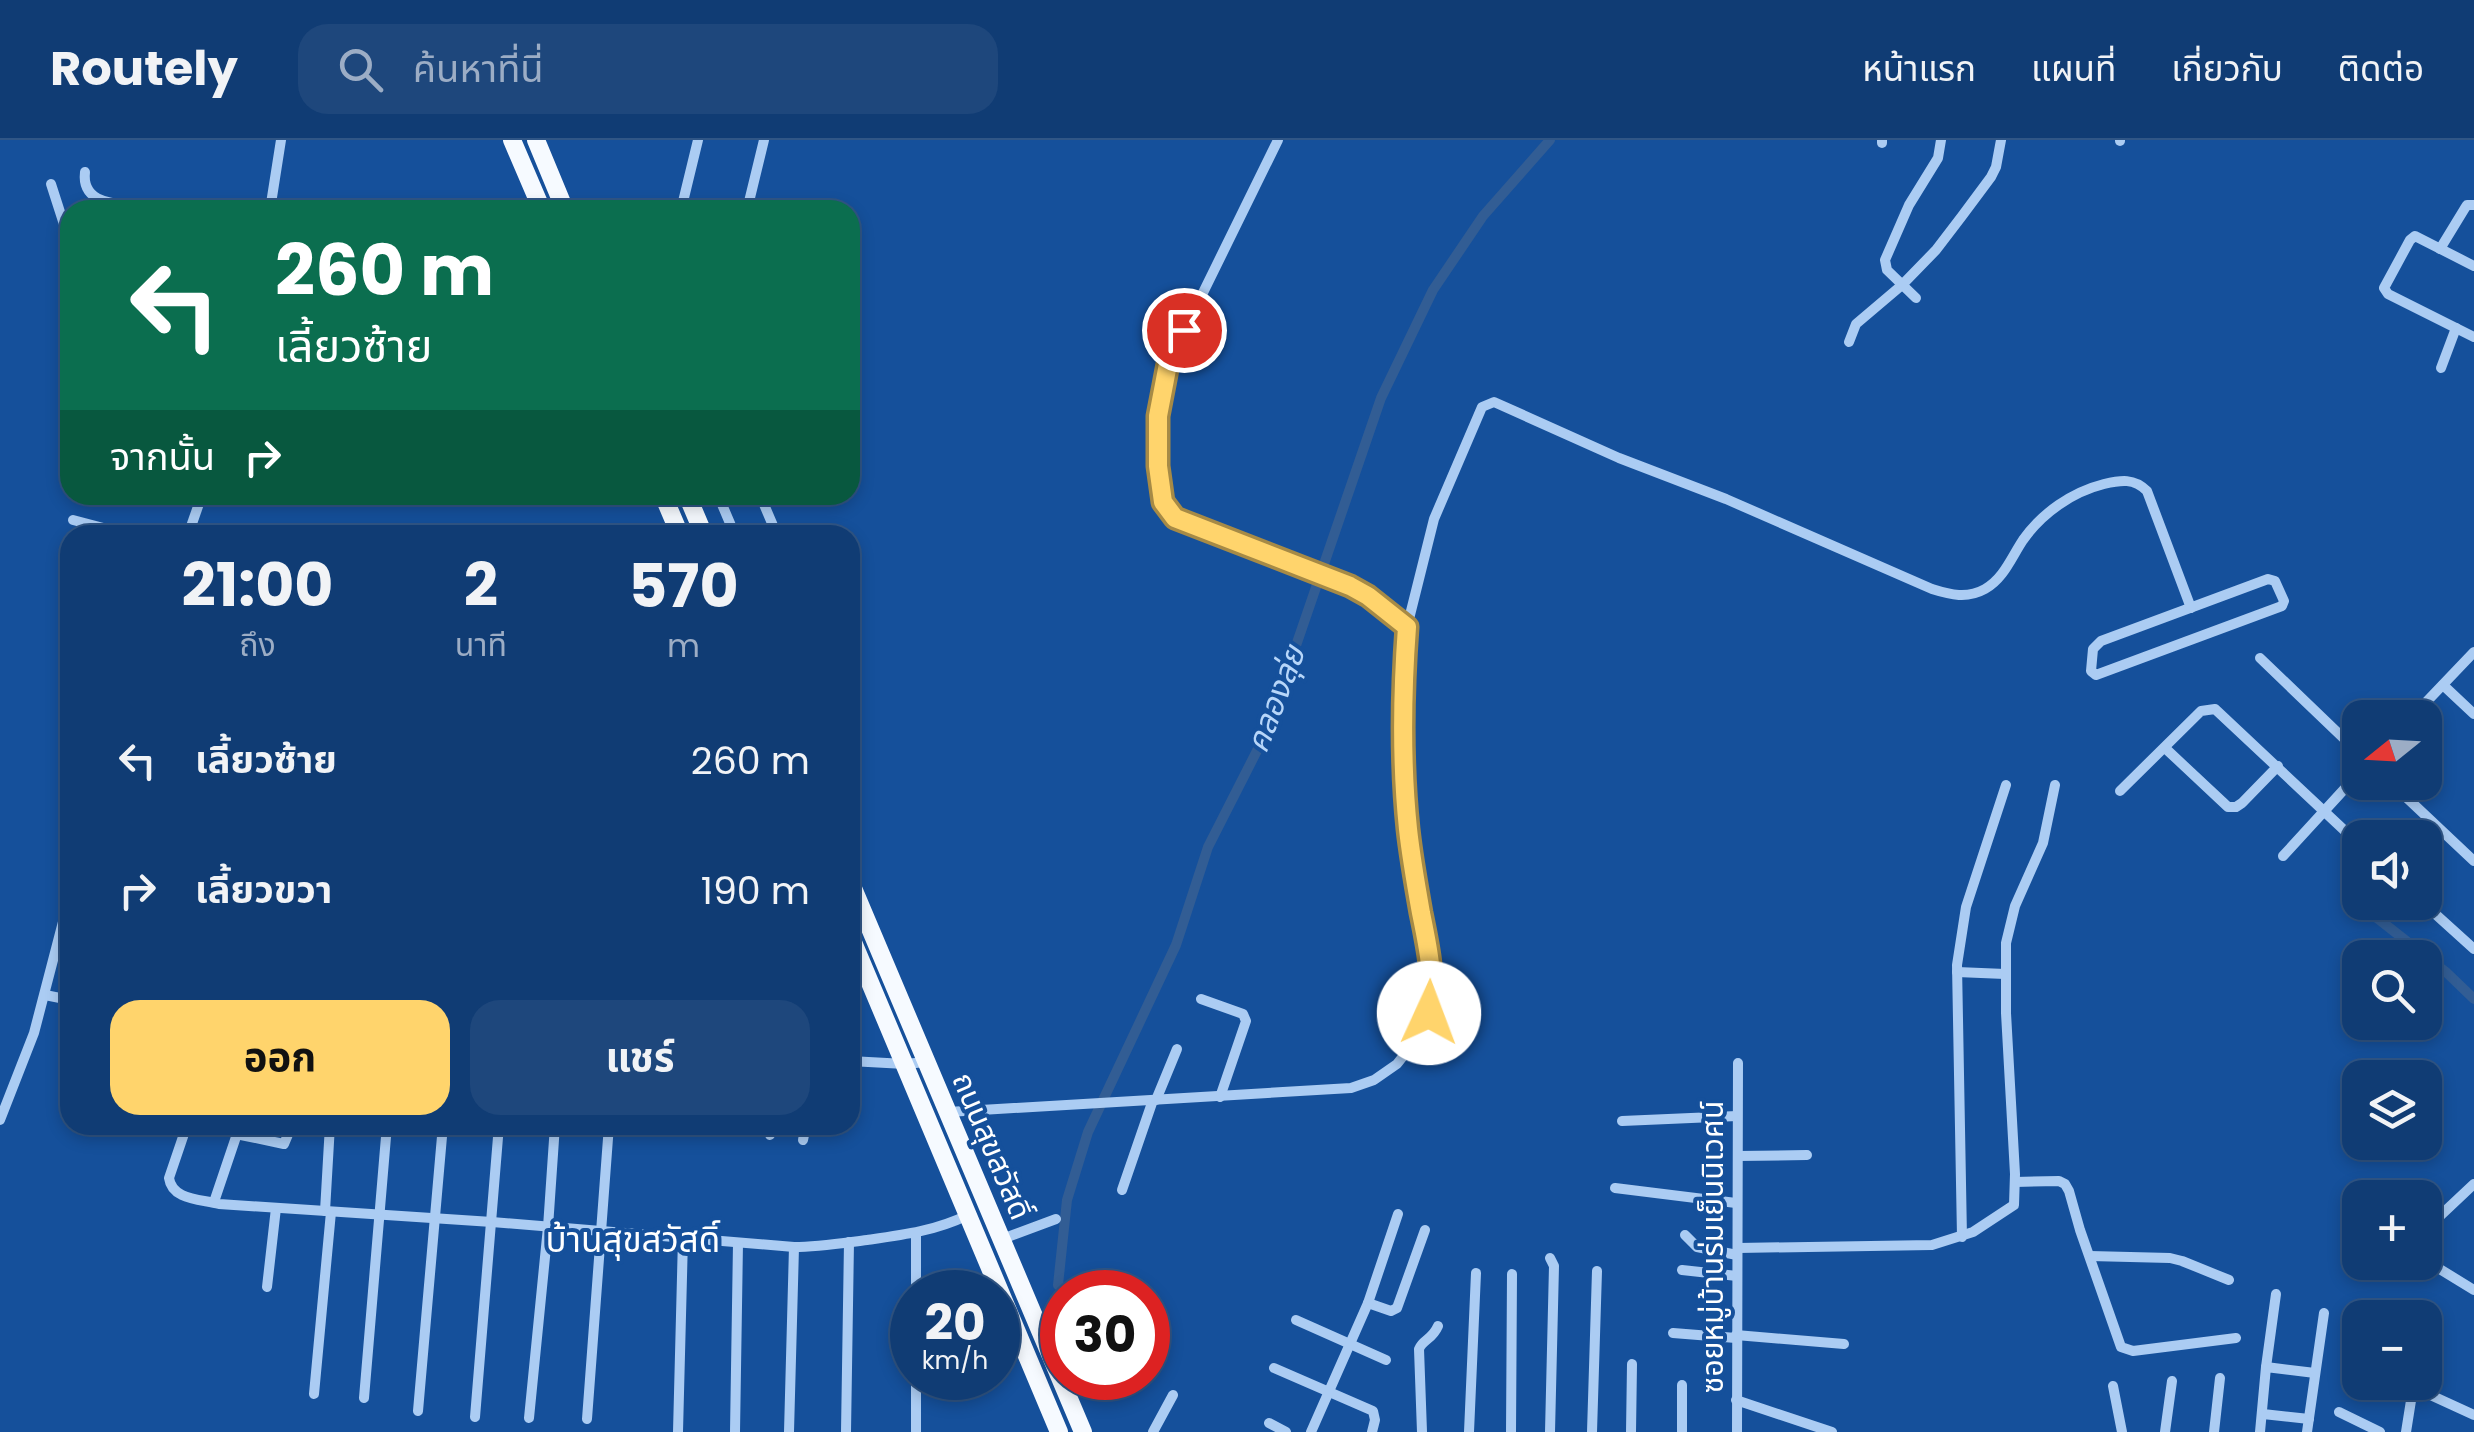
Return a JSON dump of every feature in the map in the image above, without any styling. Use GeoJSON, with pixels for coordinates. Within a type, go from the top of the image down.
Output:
{"type":"FeatureCollection","features":[{"type":"Feature","properties":{"kind":"main road"},"geometry":{"type":"LineString","coordinates":[[536,140],[562,200]]}},
{"type":"Feature","properties":{"kind":"main road"},"geometry":{"type":"LineString","coordinates":[[514,141],[538,200]]}},
{"type":"Feature","properties":{"kind":"main road","name":"ถนนสุขสวัสดิ์"},"geometry":{"type":"LineString","coordinates":[[860,906],[1040,1329]]}},
{"type":"Feature","properties":{"kind":"main road","name":"ถนนสุขสวัสดิ์"},"geometry":{"type":"LineString","coordinates":[[860,962],[1059,1432]]}},
{"type":"Feature","properties":{"kind":"main road","name":"ถนนสุขสวัสดิ์"},"geometry":{"type":"LineString","coordinates":[[1070,1400],[1083,1432]]}},
{"type":"Feature","properties":{"kind":"street"},"geometry":{"type":"LineString","coordinates":[[272,200],[281,140]]}},
{"type":"Feature","properties":{"kind":"street"},"geometry":{"type":"LineString","coordinates":[[683,200],[698,140]]}},
{"type":"Feature","properties":{"kind":"street"},"geometry":{"type":"LineString","coordinates":[[750,200],[764,140]]}},
{"type":"Feature","properties":{"kind":"street"},"geometry":{"type":"LineString","coordinates":[[1278,140],[1168,364],[1158,416],[1163,502],[1175,518],[1350,586],[1407,627]]}},
{"type":"Feature","properties":{"kind":"street"},"geometry":{"type":"LineString","coordinates":[[1916,298],[1887,270],[1885,260],[1909,204],[1938,158],[1940,140]]}},
{"type":"Feature","properties":{"kind":"street"},"geometry":{"type":"LineString","coordinates":[[1849,342],[1856,324],[1936,250],[1991,177],[2000,140]]}},
{"type":"Feature","properties":{"kind":"street"},"geometry":{"type":"LineString","coordinates":[[84,172],[83,183],[100,200]]}},
{"type":"Feature","properties":{"kind":"street"},"geometry":{"type":"LineString","coordinates":[[51,184],[60,212]]}},
{"type":"Feature","properties":{"kind":"street"},"geometry":{"type":"LineString","coordinates":[[2440,250],[2464,208],[2474,205]]}},
{"type":"Feature","properties":{"kind":"street"},"geometry":{"type":"LineString","coordinates":[[2474,266],[2412,237],[2384,288],[2388,294],[2474,337]]}},
{"type":"Feature","properties":{"kind":"street"},"geometry":{"type":"LineString","coordinates":[[2441,368],[2456,328]]}},
{"type":"Feature","properties":{"kind":"street"},"geometry":{"type":"LineString","coordinates":[[948,1112],[1351,1088],[1374,1080],[1397,1064],[1419,1036],[1432,993],[1430,956],[1408,831],[1402,756],[1407,627],[1434,518],[1482,407],[1494,402],[1618,458],[1726,499],[1932,589],[1958,596],[1970,595],[1996,580],[2030,532],[2070,498],[2087,488],[2131,481],[2147,491],[2190,608]]}},
{"type":"Feature","properties":{"kind":"street"},"geometry":{"type":"LineString","coordinates":[[73,520],[92,525]]}},
{"type":"Feature","properties":{"kind":"street"},"geometry":{"type":"LineString","coordinates":[[2270,579],[2275,581],[2284,601],[2282,606],[2096,675],[2091,672],[2093,650],[2101,642],[2190,608],[2270,579]]}},
{"type":"Feature","properties":{"kind":"street"},"geometry":{"type":"LineString","coordinates":[[2428,700],[2474,652]]}},
{"type":"Feature","properties":{"kind":"street"},"geometry":{"type":"LineString","coordinates":[[2260,658],[2342,737]]}},
{"type":"Feature","properties":{"kind":"street"},"geometry":{"type":"LineString","coordinates":[[2442,685],[2474,714]]}},
{"type":"Feature","properties":{"kind":"street"},"geometry":{"type":"LineString","coordinates":[[2120,792],[2201,711],[2214,709],[2342,828]]}},
{"type":"Feature","properties":{"kind":"street"},"geometry":{"type":"LineString","coordinates":[[2165,748],[2228,807],[2242,803],[2278,766]]}},
{"type":"Feature","properties":{"kind":"street"},"geometry":{"type":"LineString","coordinates":[[1962,1237],[1957,972],[1966,907],[2006,785]]}},
{"type":"Feature","properties":{"kind":"street"},"geometry":{"type":"LineString","coordinates":[[1685,1234],[1697,1247],[1737,1251],[1932,1245],[1962,1237],[2012,1207],[2016,1201],[2006,974],[2008,926],[2043,844],[2055,785]]}},
{"type":"Feature","properties":{"kind":"street"},"geometry":{"type":"LineString","coordinates":[[2284,856],[2342,792]]}},
{"type":"Feature","properties":{"kind":"street"},"geometry":{"type":"LineString","coordinates":[[2409,800],[2474,861]]}},
{"type":"Feature","properties":{"kind":"street"},"geometry":{"type":"LineString","coordinates":[[2442,919],[2472,944]]}},
{"type":"Feature","properties":{"kind":"street"},"geometry":{"type":"LineString","coordinates":[[0,1120],[34,1033],[60,935]]}},
{"type":"Feature","properties":{"kind":"street"},"geometry":{"type":"LineString","coordinates":[[1957,972],[2006,974]]}},
{"type":"Feature","properties":{"kind":"street"},"geometry":{"type":"LineString","coordinates":[[45,994],[60,998]]}},
{"type":"Feature","properties":{"kind":"street"},"geometry":{"type":"LineString","coordinates":[[1201,999],[1242,1014],[1246,1022],[1220,1097]]}},
{"type":"Feature","properties":{"kind":"street"},"geometry":{"type":"LineString","coordinates":[[1122,1190],[1177,1049]]}},
{"type":"Feature","properties":{"kind":"street"},"geometry":{"type":"LineString","coordinates":[[860,1062],[926,1062]]}},
{"type":"Feature","properties":{"kind":"street","name":"ซอยหมู่บ้านร่มเย็นนิเวศน์"},"geometry":{"type":"LineString","coordinates":[[1736,1432],[1738,1062]]}},
{"type":"Feature","properties":{"kind":"street"},"geometry":{"type":"LineString","coordinates":[[1622,1121],[1737,1116]]}},
{"type":"Feature","properties":{"kind":"street"},"geometry":{"type":"LineString","coordinates":[[183,1135],[169,1184],[176,1194],[214,1202],[794,1247],[916,1233],[937,1229],[968,1215]]}},
{"type":"Feature","properties":{"kind":"street"},"geometry":{"type":"LineString","coordinates":[[214,1202],[236,1135]]}},
{"type":"Feature","properties":{"kind":"street"},"geometry":{"type":"LineString","coordinates":[[254,1135],[284,1144],[288,1135]]}},
{"type":"Feature","properties":{"kind":"street"},"geometry":{"type":"LineString","coordinates":[[314,1394],[330,1135]]}},
{"type":"Feature","properties":{"kind":"street"},"geometry":{"type":"LineString","coordinates":[[364,1398],[386,1135]]}},
{"type":"Feature","properties":{"kind":"street"},"geometry":{"type":"LineString","coordinates":[[418,1411],[441,1135]]}},
{"type":"Feature","properties":{"kind":"street"},"geometry":{"type":"LineString","coordinates":[[475,1418],[497,1135]]}},
{"type":"Feature","properties":{"kind":"street"},"geometry":{"type":"LineString","coordinates":[[529,1418],[554,1135]]}},
{"type":"Feature","properties":{"kind":"street"},"geometry":{"type":"LineString","coordinates":[[587,1419],[609,1135]]}},
{"type":"Feature","properties":{"kind":"street"},"geometry":{"type":"LineString","coordinates":[[803,1140],[804,1135]]}},
{"type":"Feature","properties":{"kind":"street"},"geometry":{"type":"LineString","coordinates":[[1738,1156],[1807,1155]]}},
{"type":"Feature","properties":{"kind":"street"},"geometry":{"type":"LineString","coordinates":[[2015,1182],[2059,1181],[2070,1191],[2118,1340],[2126,1350],[2236,1338]]}},
{"type":"Feature","properties":{"kind":"street"},"geometry":{"type":"LineString","coordinates":[[2442,1214],[2474,1184]]}},
{"type":"Feature","properties":{"kind":"street"},"geometry":{"type":"LineString","coordinates":[[1614,1188],[1736,1203]]}},
{"type":"Feature","properties":{"kind":"street"},"geometry":{"type":"LineString","coordinates":[[267,1287],[276,1208]]}},
{"type":"Feature","properties":{"kind":"street"},"geometry":{"type":"LineString","coordinates":[[1311,1432],[1368,1303],[1398,1214]]}},
{"type":"Feature","properties":{"kind":"street"},"geometry":{"type":"LineString","coordinates":[[1002,1239],[1056,1219]]}},
{"type":"Feature","properties":{"kind":"street"},"geometry":{"type":"LineString","coordinates":[[1368,1303],[1391,1311],[1397,1308],[1425,1230]]}},
{"type":"Feature","properties":{"kind":"street"},"geometry":{"type":"LineString","coordinates":[[916,1233],[916,1270]]}},
{"type":"Feature","properties":{"kind":"street"},"geometry":{"type":"LineString","coordinates":[[678,1432],[683,1238]]}},
{"type":"Feature","properties":{"kind":"street"},"geometry":{"type":"LineString","coordinates":[[846,1432],[849,1242]]}},
{"type":"Feature","properties":{"kind":"street"},"geometry":{"type":"LineString","coordinates":[[735,1432],[738,1243]]}},
{"type":"Feature","properties":{"kind":"street"},"geometry":{"type":"LineString","coordinates":[[789,1432],[794,1247]]}},
{"type":"Feature","properties":{"kind":"street"},"geometry":{"type":"LineString","coordinates":[[2090,1256],[2170,1258],[2228,1280]]}},
{"type":"Feature","properties":{"kind":"street"},"geometry":{"type":"LineString","coordinates":[[1550,1258],[1554,1266],[1550,1432]]}},
{"type":"Feature","properties":{"kind":"street"},"geometry":{"type":"LineString","coordinates":[[1682,1270],[1737,1276]]}},
{"type":"Feature","properties":{"kind":"street"},"geometry":{"type":"LineString","coordinates":[[2442,1270],[2474,1290]]}},
{"type":"Feature","properties":{"kind":"street"},"geometry":{"type":"LineString","coordinates":[[1592,1432],[1597,1272]]}},
{"type":"Feature","properties":{"kind":"street"},"geometry":{"type":"LineString","coordinates":[[1469,1432],[1476,1274]]}},
{"type":"Feature","properties":{"kind":"street"},"geometry":{"type":"LineString","coordinates":[[1511,1432],[1512,1274]]}},
{"type":"Feature","properties":{"kind":"street"},"geometry":{"type":"LineString","coordinates":[[2260,1432],[2276,1294]]}},
{"type":"Feature","properties":{"kind":"street"},"geometry":{"type":"LineString","coordinates":[[2263,1414],[2308,1426],[2324,1313]]}},
{"type":"Feature","properties":{"kind":"street"},"geometry":{"type":"LineString","coordinates":[[1296,1320],[1386,1360]]}},
{"type":"Feature","properties":{"kind":"street"},"geometry":{"type":"LineString","coordinates":[[1422,1432],[1420,1349],[1438,1326]]}},
{"type":"Feature","properties":{"kind":"street"},"geometry":{"type":"LineString","coordinates":[[1673,1333],[1844,1344]]}},
{"type":"Feature","properties":{"kind":"street"},"geometry":{"type":"LineString","coordinates":[[1631,1432],[1632,1364]]}},
{"type":"Feature","properties":{"kind":"street"},"geometry":{"type":"LineString","coordinates":[[2266,1367],[2315,1374]]}},
{"type":"Feature","properties":{"kind":"street"},"geometry":{"type":"LineString","coordinates":[[1274,1368],[1373,1411],[1372,1432]]}},
{"type":"Feature","properties":{"kind":"street"},"geometry":{"type":"LineString","coordinates":[[2214,1432],[2220,1378]]}},
{"type":"Feature","properties":{"kind":"street"},"geometry":{"type":"LineString","coordinates":[[2166,1432],[2172,1381]]}},
{"type":"Feature","properties":{"kind":"street"},"geometry":{"type":"LineString","coordinates":[[1682,1386],[1682,1432]]}},
{"type":"Feature","properties":{"kind":"street"},"geometry":{"type":"LineString","coordinates":[[2112,1386],[2122,1432]]}},
{"type":"Feature","properties":{"kind":"street"},"geometry":{"type":"LineString","coordinates":[[1153,1432],[1172,1395]]}},
{"type":"Feature","properties":{"kind":"street"},"geometry":{"type":"LineString","coordinates":[[916,1400],[916,1432]]}},
{"type":"Feature","properties":{"kind":"street"},"geometry":{"type":"LineString","coordinates":[[1736,1400],[1832,1432]]}},
{"type":"Feature","properties":{"kind":"street"},"geometry":{"type":"LineString","coordinates":[[2406,1432],[2412,1400]]}},
{"type":"Feature","properties":{"kind":"street"},"geometry":{"type":"LineString","coordinates":[[2442,1400],[2474,1414]]}},
{"type":"Feature","properties":{"kind":"street"},"geometry":{"type":"LineString","coordinates":[[2338,1412],[2380,1432]]}},
{"type":"Feature","properties":{"kind":"street"},"geometry":{"type":"LineString","coordinates":[[1269,1424],[1286,1432]]}},
{"type":"Feature","properties":{"kind":"waterway","name":"คลองลุ่ย"},"geometry":{"type":"LineString","coordinates":[[1060,1270],[1067,1200],[1088,1132],[1176,945],[1208,847],[1266,733],[1381,398],[1433,290],[1483,216],[1550,140]]}},
{"type":"Feature","properties":{"kind":"waterway"},"geometry":{"type":"LineString","coordinates":[[2380,920],[2474,999]]}},
{"type":"Feature","properties":{"kind":"district","name":"บ้านสุขสวัสดิ์"},"geometry":{"type":"Point","coordinates":[633,1239]}},
{"type":"Feature","properties":{"kind":"route"},"geometry":{"type":"LineString","coordinates":[[1184,330],[1168,364],[1158,416],[1163,502],[1175,518],[1350,586],[1407,627],[1402,756],[1408,831],[1430,956],[1429,1013]]}}]}
